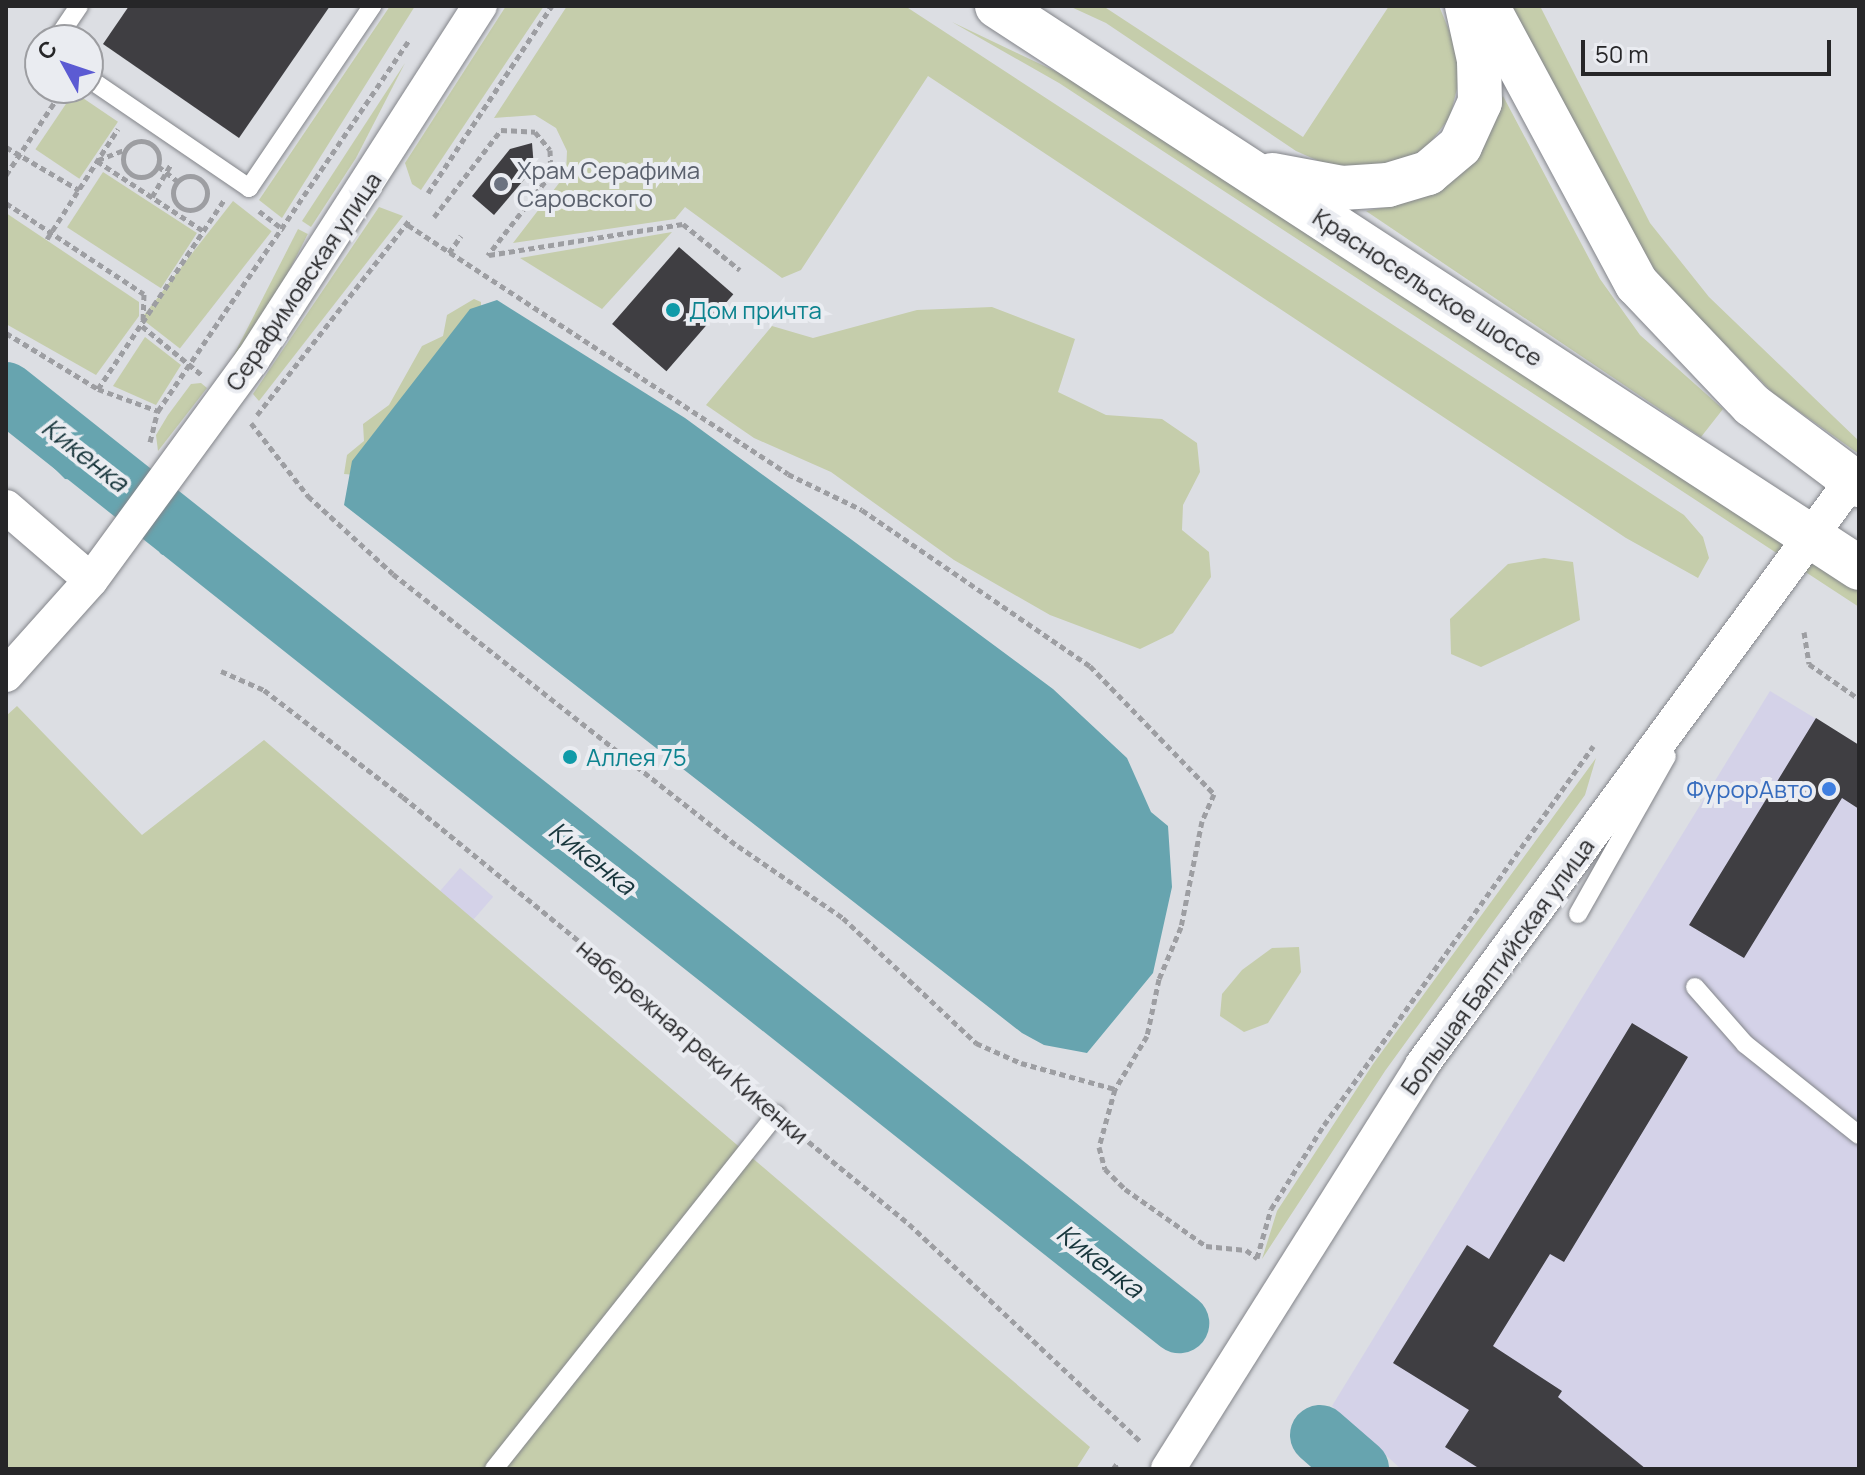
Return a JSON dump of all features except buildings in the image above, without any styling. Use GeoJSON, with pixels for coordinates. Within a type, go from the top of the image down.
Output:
{"type":"FeatureCollection","features":[{"type":"Feature","properties":{"kind":"main road","name":"Красносельское шоссе"},"geometry":{"type":"LineString","coordinates":[[997,6],[1859,568]]}},
{"type":"Feature","properties":{"kind":"main road"},"geometry":{"type":"LineString","coordinates":[[1250,171],[1342,188],[1388,185],[1428,173],[1460,146],[1480,102],[1479,60],[1467,6]]}},
{"type":"Feature","properties":{"kind":"main road"},"geometry":{"type":"LineString","coordinates":[[1487,6],[1637,284],[1708,365],[1855,482]]}},
{"type":"Feature","properties":{"kind":"street","name":"Серафимовская улица"},"geometry":{"type":"LineString","coordinates":[[91,580],[116,548],[163,459],[378,179],[480,6]]}},
{"type":"Feature","properties":{"kind":"street","name":"Большая Балтийская улица"},"geometry":{"type":"LineString","coordinates":[[1168,1469],[1422,1065],[1810,536],[1855,482]]}},
{"type":"Feature","properties":{"kind":"street"},"geometry":{"type":"LineString","coordinates":[[6,507],[91,580],[6,675]]}},
{"type":"Feature","properties":{"kind":"lane"},"geometry":{"type":"LineString","coordinates":[[67,24],[79,6]]}},
{"type":"Feature","properties":{"kind":"lane"},"geometry":{"type":"LineString","coordinates":[[104,89],[249,188],[372,6]]}},
{"type":"Feature","properties":{"kind":"lane"},"geometry":{"type":"LineString","coordinates":[[1578,914],[1718,665]]}},
{"type":"Feature","properties":{"kind":"lane"},"geometry":{"type":"LineString","coordinates":[[1695,987],[1745,1044],[1859,1135]]}},
{"type":"Feature","properties":{"kind":"lane"},"geometry":{"type":"LineString","coordinates":[[494,1469],[776,1114]]}},
{"type":"Feature","properties":{"kind":"path"},"geometry":{"type":"LineString","coordinates":[[428,193],[552,6]]}},
{"type":"Feature","properties":{"kind":"path"},"geometry":{"type":"LineString","coordinates":[[163,459],[148,432],[158,411],[284,230],[410,39]]}},
{"type":"Feature","properties":{"kind":"path"},"geometry":{"type":"LineString","coordinates":[[6,175],[53,104]]}},
{"type":"Feature","properties":{"kind":"path"},"geometry":{"type":"LineString","coordinates":[[47,239],[127,117]]}},
{"type":"Feature","properties":{"kind":"path"},"geometry":{"type":"LineString","coordinates":[[434,217],[501,130],[524,128],[544,140],[551,174],[488,255],[683,224],[740,270]]}},
{"type":"Feature","properties":{"kind":"path"},"geometry":{"type":"LineString","coordinates":[[97,161],[140,142],[151,145],[158,166],[177,181]]}},
{"type":"Feature","properties":{"kind":"path"},"geometry":{"type":"LineString","coordinates":[[6,147],[79,190]]}},
{"type":"Feature","properties":{"kind":"path"},"geometry":{"type":"LineString","coordinates":[[126,149],[124,165],[130,174],[147,176],[158,166]]}},
{"type":"Feature","properties":{"kind":"path"},"geometry":{"type":"LineString","coordinates":[[152,197],[176,157]]}},
{"type":"Feature","properties":{"kind":"path"},"geometry":{"type":"LineString","coordinates":[[97,161],[179,211],[205,232]]}},
{"type":"Feature","properties":{"kind":"path"},"geometry":{"type":"LineString","coordinates":[[177,181],[194,176],[207,187],[204,203],[179,211]]}},
{"type":"Feature","properties":{"kind":"path"},"geometry":{"type":"LineString","coordinates":[[177,181],[172,196],[179,211]]}},
{"type":"Feature","properties":{"kind":"path"},"geometry":{"type":"LineString","coordinates":[[98,389],[230,192]]}},
{"type":"Feature","properties":{"kind":"path"},"geometry":{"type":"LineString","coordinates":[[245,200],[284,230]]}},
{"type":"Feature","properties":{"kind":"path"},"geometry":{"type":"LineString","coordinates":[[6,203],[144,294],[142,326]]}},
{"type":"Feature","properties":{"kind":"path"},"geometry":{"type":"LineString","coordinates":[[242,434],[409,222],[449,253],[788,474],[862,510],[1090,666],[1214,794],[1202,821],[1181,927],[1159,979],[1147,1036],[1115,1089],[1099,1147],[1105,1169],[1206,1246],[1246,1250],[1257,1258],[1271,1209],[1324,1125],[1593,746]]}},
{"type":"Feature","properties":{"kind":"path"},"geometry":{"type":"LineString","coordinates":[[449,253],[461,236]]}},
{"type":"Feature","properties":{"kind":"path"},"geometry":{"type":"LineString","coordinates":[[142,326],[188,364]]}},
{"type":"Feature","properties":{"kind":"path"},"geometry":{"type":"LineString","coordinates":[[6,333],[98,389],[158,411]]}},
{"type":"Feature","properties":{"kind":"path"},"geometry":{"type":"LineString","coordinates":[[251,423],[308,496],[393,574],[738,846],[843,918],[976,1043],[1021,1063],[1115,1089]]}},
{"type":"Feature","properties":{"kind":"path"},"geometry":{"type":"LineString","coordinates":[[1804,632],[1809,664],[1859,699]]}},
{"type":"Feature","properties":{"kind":"path","name":"набережная реки Кикенки"},"geometry":{"type":"LineString","coordinates":[[221,671],[264,690],[403,797],[690,1032],[776,1114],[909,1224],[1140,1441]]}},
{"type":"Feature","properties":{"kind":"path"},"geometry":{"type":"LineString","coordinates":[[1113,1469],[1118,1462]]}},
{"type":"Feature","properties":{"kind":"shaded area"},"geometry":{"type":"Polygon","coordinates":[[[1770,691],[1859,745],[1859,1469],[1401,1469],[1332,1406],[1770,691]]]}},
{"type":"Feature","properties":{"kind":"shaded area"},"geometry":{"type":"Polygon","coordinates":[[[460,868],[493,897],[469,925],[436,896],[460,868]]]}},
{"type":"Feature","properties":{"kind":"green space"},"geometry":{"type":"Polygon","coordinates":[[[390,6],[415,6],[282,218],[259,200],[390,6]]]}},
{"type":"Feature","properties":{"kind":"green space"},"geometry":{"type":"Polygon","coordinates":[[[506,6],[544,6],[421,190],[412,184],[405,163],[506,6]]]}},
{"type":"Feature","properties":{"kind":"green space"},"geometry":{"type":"Polygon","coordinates":[[[567,6],[905,6],[1684,515],[1703,537],[1709,558],[1698,578],[1626,538],[928,76],[801,270],[782,278],[685,207],[675,219],[513,243],[566,174],[567,151],[556,128],[535,115],[494,118],[567,6]]]}},
{"type":"Feature","properties":{"kind":"green space"},"geometry":{"type":"Polygon","coordinates":[[[1069,6],[1103,6],[1303,137],[1389,6],[1439,6],[1463,64],[1450,117],[1423,152],[1387,167],[1330,166],[1296,151],[1106,23],[1069,6]]]}},
{"type":"Feature","properties":{"kind":"green space"},"geometry":{"type":"Polygon","coordinates":[[[1510,6],[1540,6],[1650,223],[1709,297],[1859,441],[1859,454],[1773,393],[1662,280],[1637,245],[1510,6]]]}},
{"type":"Feature","properties":{"kind":"green space"},"geometry":{"type":"Polygon","coordinates":[[[952,22],[1097,91],[1859,589],[1859,607],[1059,83],[952,22]]]}},
{"type":"Feature","properties":{"kind":"green space"},"geometry":{"type":"Polygon","coordinates":[[[405,63],[356,158],[311,227],[302,221],[405,63]]]}},
{"type":"Feature","properties":{"kind":"green space"},"geometry":{"type":"Polygon","coordinates":[[[1503,96],[1600,279],[1640,335],[1723,409],[1701,437],[1366,211],[1396,205],[1488,121],[1503,96]]]}},
{"type":"Feature","properties":{"kind":"green space"},"geometry":{"type":"Polygon","coordinates":[[[66,104],[92,104],[118,122],[79,179],[35,149],[66,104]]]}},
{"type":"Feature","properties":{"kind":"green space"},"geometry":{"type":"Polygon","coordinates":[[[103,172],[197,233],[161,288],[67,227],[103,172]]]}},
{"type":"Feature","properties":{"kind":"green space"},"geometry":{"type":"Polygon","coordinates":[[[233,201],[272,231],[180,349],[141,318],[233,201]]]}},
{"type":"Feature","properties":{"kind":"green space"},"geometry":{"type":"Polygon","coordinates":[[[379,207],[403,216],[259,401],[253,394],[379,207]]]}},
{"type":"Feature","properties":{"kind":"green space"},"geometry":{"type":"Polygon","coordinates":[[[6,213],[139,302],[139,316],[96,375],[6,324],[6,213]]]}},
{"type":"Feature","properties":{"kind":"green space"},"geometry":{"type":"Polygon","coordinates":[[[298,229],[308,234],[233,381],[223,376],[298,229]]]}},
{"type":"Feature","properties":{"kind":"green space"},"geometry":{"type":"Polygon","coordinates":[[[672,232],[602,309],[520,258],[672,232]]]}},
{"type":"Feature","properties":{"kind":"green space"},"geometry":{"type":"Polygon","coordinates":[[[474,299],[481,302],[481,316],[356,475],[344,474],[347,455],[364,441],[363,424],[389,405],[422,346],[443,336],[447,315],[474,299]]]}},
{"type":"Feature","properties":{"kind":"green space"},"geometry":{"type":"Polygon","coordinates":[[[992,307],[1075,339],[1058,392],[1106,415],[1162,419],[1197,443],[1200,472],[1183,505],[1182,530],[1209,552],[1211,577],[1173,633],[1140,649],[1050,615],[954,560],[831,472],[754,438],[706,405],[772,326],[813,338],[917,310],[992,307]]]}},
{"type":"Feature","properties":{"kind":"green space"},"geometry":{"type":"Polygon","coordinates":[[[145,337],[181,365],[156,405],[113,386],[145,337]]]}},
{"type":"Feature","properties":{"kind":"green space"},"geometry":{"type":"Polygon","coordinates":[[[201,383],[207,388],[158,451],[156,435],[168,415],[191,384],[201,383]]]}},
{"type":"Feature","properties":{"kind":"green space"},"geometry":{"type":"Polygon","coordinates":[[[1544,558],[1573,562],[1580,620],[1481,667],[1451,654],[1450,619],[1508,564],[1544,558]]]}},
{"type":"Feature","properties":{"kind":"green space"},"geometry":{"type":"Polygon","coordinates":[[[17,706],[142,835],[264,740],[1090,1447],[1076,1469],[6,1469],[6,716],[17,706]]]}},
{"type":"Feature","properties":{"kind":"green space"},"geometry":{"type":"Polygon","coordinates":[[[1596,758],[1585,795],[1385,1071],[1262,1259],[1277,1211],[1373,1064],[1596,758]]]}},
{"type":"Feature","properties":{"kind":"green space"},"geometry":{"type":"Polygon","coordinates":[[[1299,947],[1301,972],[1268,1023],[1244,1032],[1220,1016],[1222,994],[1242,970],[1272,948],[1299,947]]]}},
{"type":"Feature","properties":{"kind":"water"},"geometry":{"type":"Polygon","coordinates":[[[497,300],[685,418],[1053,689],[1127,758],[1151,812],[1168,826],[1172,887],[1153,973],[1087,1053],[1044,1045],[1022,1033],[344,505],[352,461],[470,309],[497,300]]]}},
{"type":"Feature","properties":{"kind":"water"},"geometry":{"type":"Polygon","coordinates":[[[82,427],[102,444],[78,480],[65,479],[49,463],[82,427]]]}},
{"type":"Feature","properties":{"kind":"waterway","name":"Кикенка"},"geometry":{"type":"LineString","coordinates":[[6,392],[1179,1323]]}},
{"type":"Feature","properties":{"kind":"waterway"},"geometry":{"type":"LineString","coordinates":[[164,550],[178,534]]}},
{"type":"Feature","properties":{"kind":"waterway","name":"Кикенка"},"geometry":{"type":"LineString","coordinates":[[1320,1435],[1359,1469]]}},
{"type":"Feature","properties":{"kind":"place","name":"Храм Серафима Саровского"},"geometry":{"type":"Point","coordinates":[501,184]}},
{"type":"Feature","properties":{"kind":"place","name":"Дом причта"},"geometry":{"type":"Point","coordinates":[673,310]}},
{"type":"Feature","properties":{"kind":"place","name":"Аллея 75"},"geometry":{"type":"Point","coordinates":[570,757]}},
{"type":"Feature","properties":{"kind":"place","name":"ФурорАвто"},"geometry":{"type":"Point","coordinates":[1829,789]}}]}
